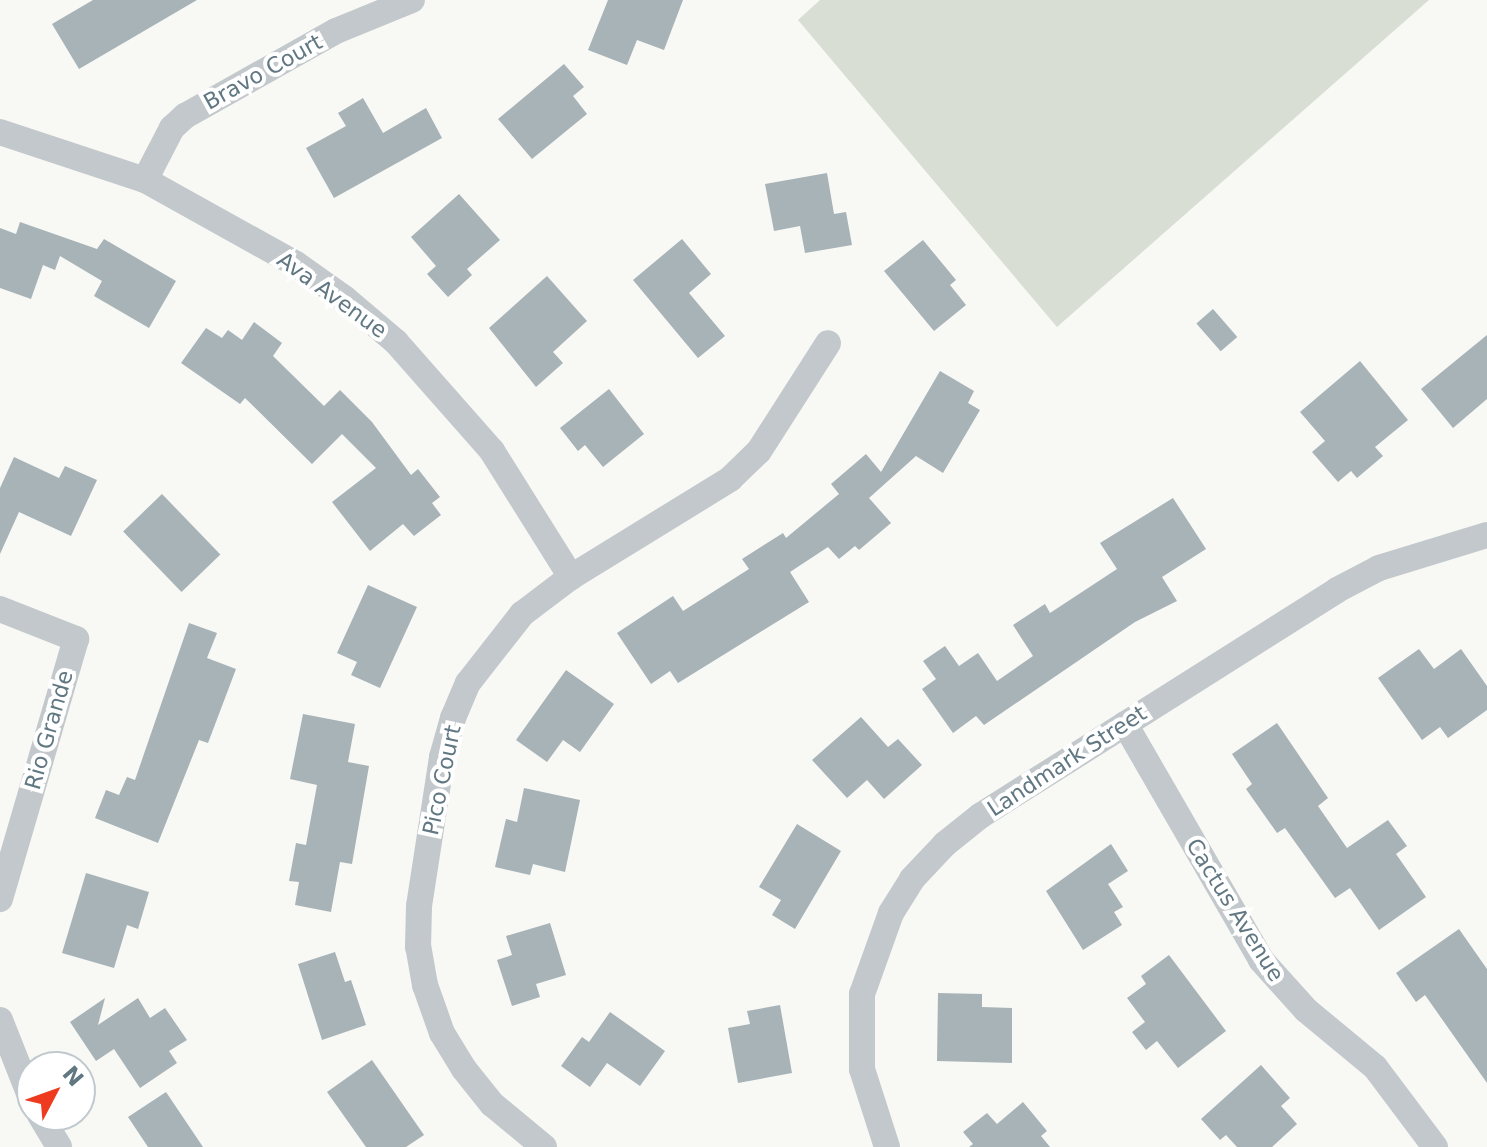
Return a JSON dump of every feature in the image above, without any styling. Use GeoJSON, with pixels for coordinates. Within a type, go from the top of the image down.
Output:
{"type":"FeatureCollection","features":[{"type":"Feature","properties":{"kind":"street","name":"Bravo Court"},"geometry":{"type":"LineString","coordinates":[[145,180],[172,128],[185,116],[336,31],[412,0]]}},
{"type":"Feature","properties":{"kind":"street","name":"Ava Avenue"},"geometry":{"type":"LineString","coordinates":[[0,132],[145,180],[296,264],[396,342],[492,451],[571,577]]}},
{"type":"Feature","properties":{"kind":"street","name":"Pico Court"},"geometry":{"type":"LineString","coordinates":[[544,1147],[492,1104],[442,1033],[422,972],[419,906],[442,757],[468,683],[522,614],[571,577],[730,479],[785,415],[828,343]]}},
{"type":"Feature","properties":{"kind":"street","name":"Landmark Street"},"geometry":{"type":"LineString","coordinates":[[887,1147],[862,1069],[860,1026],[866,979],[891,913],[912,879],[945,844],[1271,628],[1379,568],[1487,535]]}},
{"type":"Feature","properties":{"kind":"street","name":"Rio Grande"},"geometry":{"type":"LineString","coordinates":[[0,609],[76,639],[0,899]]}},
{"type":"Feature","properties":{"kind":"street","name":"Cactus Avenue"},"geometry":{"type":"LineString","coordinates":[[1125,724],[1261,960],[1306,1010],[1375,1067],[1435,1147]]}},
{"type":"Feature","properties":{"kind":"street"},"geometry":{"type":"LineString","coordinates":[[0,1020],[16,1060]]}},
{"type":"Feature","properties":{"kind":"shaded area"},"geometry":{"type":"Polygon","coordinates":[[[820,0],[1429,0],[1057,327],[798,20],[820,0]]]}},
{"type":"Feature","properties":{"kind":"building"},"geometry":{"type":"Polygon","coordinates":[[[93,0],[197,0],[79,69],[52,24],[93,0]]]}},
{"type":"Feature","properties":{"kind":"building"},"geometry":{"type":"Polygon","coordinates":[[[608,0],[683,0],[664,50],[637,40],[627,65],[588,50],[608,0]]]}},
{"type":"Feature","properties":{"kind":"building"},"geometry":{"type":"Polygon","coordinates":[[[564,64],[584,87],[573,96],[587,114],[532,159],[498,119],[564,64]]]}},
{"type":"Feature","properties":{"kind":"building"},"geometry":{"type":"Polygon","coordinates":[[[363,98],[383,133],[426,108],[442,138],[334,198],[306,148],[346,126],[338,113],[363,98]]]}},
{"type":"Feature","properties":{"kind":"building"},"geometry":{"type":"Polygon","coordinates":[[[827,173],[834,214],[846,212],[852,245],[805,253],[800,226],[774,231],[765,184],[827,173]]]}},
{"type":"Feature","properties":{"kind":"building"},"geometry":{"type":"Polygon","coordinates":[[[459,194],[500,240],[467,269],[472,275],[448,297],[427,274],[436,266],[411,237],[459,194]]]}},
{"type":"Feature","properties":{"kind":"building"},"geometry":{"type":"Polygon","coordinates":[[[20,222],[97,249],[104,239],[176,281],[149,328],[94,296],[102,281],[60,256],[55,270],[43,265],[31,299],[0,288],[0,228],[16,234],[20,222]]]}},
{"type":"Feature","properties":{"kind":"building"},"geometry":{"type":"Polygon","coordinates":[[[682,239],[711,274],[689,293],[725,336],[698,358],[633,280],[682,239]]]}},
{"type":"Feature","properties":{"kind":"building"},"geometry":{"type":"Polygon","coordinates":[[[923,240],[956,280],[950,285],[966,305],[934,331],[884,271],[923,240]]]}},
{"type":"Feature","properties":{"kind":"building"},"geometry":{"type":"Polygon","coordinates":[[[547,276],[587,321],[553,352],[563,363],[536,387],[489,328],[547,276]]]}},
{"type":"Feature","properties":{"kind":"building"},"geometry":{"type":"Polygon","coordinates":[[[1213,309],[1237,337],[1221,351],[1196,323],[1213,309]]]}},
{"type":"Feature","properties":{"kind":"building"},"geometry":{"type":"Polygon","coordinates":[[[254,322],[282,343],[273,356],[324,406],[340,390],[372,422],[411,475],[418,469],[440,497],[432,503],[441,515],[414,536],[403,524],[370,551],[332,502],[376,468],[342,434],[312,464],[245,398],[240,404],[181,363],[206,328],[222,338],[228,330],[242,340],[254,322]]]}},
{"type":"Feature","properties":{"kind":"building"},"geometry":{"type":"Polygon","coordinates":[[[1487,335],[1487,399],[1453,428],[1421,389],[1487,335]]]}},
{"type":"Feature","properties":{"kind":"building"},"geometry":{"type":"Polygon","coordinates":[[[1360,361],[1408,420],[1375,447],[1383,456],[1357,478],[1351,471],[1338,482],[1312,452],[1325,441],[1300,412],[1360,361]]]}},
{"type":"Feature","properties":{"kind":"building"},"geometry":{"type":"Polygon","coordinates":[[[940,371],[974,391],[968,403],[980,410],[943,473],[916,456],[869,498],[891,523],[859,550],[855,546],[839,559],[828,547],[790,572],[809,602],[678,683],[670,671],[651,684],[617,633],[673,596],[683,611],[749,569],[742,559],[783,533],[786,538],[839,494],[831,484],[866,454],[881,472],[940,371]]]}},
{"type":"Feature","properties":{"kind":"building"},"geometry":{"type":"Polygon","coordinates":[[[609,389],[644,434],[603,467],[585,445],[578,451],[560,428],[609,389]]]}},
{"type":"Feature","properties":{"kind":"building"},"geometry":{"type":"Polygon","coordinates":[[[14,457],[59,478],[65,466],[97,480],[71,536],[19,512],[0,554],[0,488],[14,457]]]}},
{"type":"Feature","properties":{"kind":"building"},"geometry":{"type":"Polygon","coordinates":[[[162,494],[220,554],[182,592],[123,532],[162,494]]]}},
{"type":"Feature","properties":{"kind":"building"},"geometry":{"type":"Polygon","coordinates":[[[1173,498],[1206,549],[1162,577],[1177,601],[1135,622],[984,725],[976,716],[953,733],[922,689],[936,679],[923,661],[945,646],[959,666],[978,653],[997,681],[1033,656],[1013,625],[1045,604],[1050,613],[1117,569],[1100,543],[1173,498]]]}},
{"type":"Feature","properties":{"kind":"building"},"geometry":{"type":"Polygon","coordinates":[[[368,585],[417,607],[380,688],[351,675],[357,662],[337,653],[368,585]]]}},
{"type":"Feature","properties":{"kind":"building"},"geometry":{"type":"Polygon","coordinates":[[[189,623],[217,633],[207,658],[236,669],[208,743],[199,740],[158,843],[95,818],[106,790],[119,795],[127,777],[135,780],[189,623]]]}},
{"type":"Feature","properties":{"kind":"building"},"geometry":{"type":"Polygon","coordinates":[[[1419,649],[1434,669],[1461,649],[1487,686],[1487,710],[1448,738],[1440,727],[1422,740],[1378,678],[1419,649]]]}},
{"type":"Feature","properties":{"kind":"building"},"geometry":{"type":"Polygon","coordinates":[[[566,670],[614,704],[580,752],[563,740],[547,762],[516,740],[566,670]]]}},
{"type":"Feature","properties":{"kind":"building"},"geometry":{"type":"Polygon","coordinates":[[[303,714],[355,724],[348,762],[369,766],[352,864],[340,862],[331,912],[295,905],[299,882],[289,881],[296,843],[306,845],[317,785],[290,779],[303,714]]]}},
{"type":"Feature","properties":{"kind":"building"},"geometry":{"type":"Polygon","coordinates":[[[861,717],[888,747],[898,739],[922,765],[884,799],[867,780],[847,798],[812,760],[861,717]]]}},
{"type":"Feature","properties":{"kind":"building"},"geometry":{"type":"Polygon","coordinates":[[[1277,723],[1328,798],[1318,806],[1347,848],[1388,820],[1407,846],[1396,854],[1426,897],[1379,930],[1350,888],[1335,898],[1285,828],[1277,833],[1246,789],[1252,784],[1232,754],[1277,723]]]}},
{"type":"Feature","properties":{"kind":"building"},"geometry":{"type":"Polygon","coordinates":[[[524,788],[580,800],[565,872],[533,864],[530,875],[495,867],[506,819],[517,822],[524,788]]]}},
{"type":"Feature","properties":{"kind":"building"},"geometry":{"type":"Polygon","coordinates":[[[797,824],[841,851],[795,929],[772,915],[781,900],[759,887],[797,824]]]}},
{"type":"Feature","properties":{"kind":"building"},"geometry":{"type":"Polygon","coordinates":[[[1111,844],[1128,871],[1108,884],[1123,907],[1114,912],[1122,925],[1083,950],[1046,891],[1111,844]]]}},
{"type":"Feature","properties":{"kind":"building"},"geometry":{"type":"Polygon","coordinates":[[[86,873],[149,892],[138,929],[127,925],[114,968],[62,953],[86,873]]]}},
{"type":"Feature","properties":{"kind":"building"},"geometry":{"type":"Polygon","coordinates":[[[550,923],[566,975],[536,984],[540,997],[512,1006],[497,960],[512,955],[506,936],[550,923]]]}},
{"type":"Feature","properties":{"kind":"building"},"geometry":{"type":"Polygon","coordinates":[[[1459,929],[1487,969],[1487,1083],[1425,995],[1416,1002],[1396,973],[1459,929]]]}},
{"type":"Feature","properties":{"kind":"building"},"geometry":{"type":"Polygon","coordinates":[[[335,952],[345,982],[351,980],[366,1025],[322,1040],[298,964],[335,952]]]}},
{"type":"Feature","properties":{"kind":"building"},"geometry":{"type":"Polygon","coordinates":[[[1169,955],[1226,1031],[1178,1068],[1157,1041],[1146,1050],[1132,1032],[1145,1022],[1127,998],[1146,984],[1141,976],[1169,955]]]}},
{"type":"Feature","properties":{"kind":"building"},"geometry":{"type":"Polygon","coordinates":[[[938,993],[982,994],[982,1007],[1012,1008],[1012,1063],[937,1061],[938,993]]]}},
{"type":"Feature","properties":{"kind":"building"},"geometry":{"type":"Polygon","coordinates":[[[105,998],[98,1025],[138,998],[150,1018],[165,1008],[187,1040],[169,1051],[177,1063],[140,1088],[114,1049],[96,1061],[96,1051],[89,1051],[70,1022],[105,998]]]}},
{"type":"Feature","properties":{"kind":"building"},"geometry":{"type":"Polygon","coordinates":[[[780,1005],[792,1073],[738,1083],[728,1028],[750,1024],[747,1011],[780,1005]]]}},
{"type":"Feature","properties":{"kind":"building"},"geometry":{"type":"Polygon","coordinates":[[[610,1012],[665,1051],[640,1086],[607,1063],[590,1087],[561,1066],[582,1037],[589,1042],[610,1012]]]}},
{"type":"Feature","properties":{"kind":"building"},"geometry":{"type":"Polygon","coordinates":[[[372,1060],[424,1135],[406,1147],[366,1147],[327,1092],[372,1060]]]}},
{"type":"Feature","properties":{"kind":"building"},"geometry":{"type":"Polygon","coordinates":[[[1261,1065],[1290,1098],[1281,1106],[1297,1124],[1272,1147],[1237,1147],[1226,1135],[1220,1140],[1201,1119],[1261,1065]]]}},
{"type":"Feature","properties":{"kind":"building"},"geometry":{"type":"Polygon","coordinates":[[[166,1092],[203,1147],[148,1147],[128,1117],[166,1092]]]}},
{"type":"Feature","properties":{"kind":"building"},"geometry":{"type":"Polygon","coordinates":[[[1023,1102],[1047,1131],[1041,1136],[1050,1147],[969,1147],[973,1144],[963,1132],[987,1113],[997,1124],[1023,1102]]]}}]}
